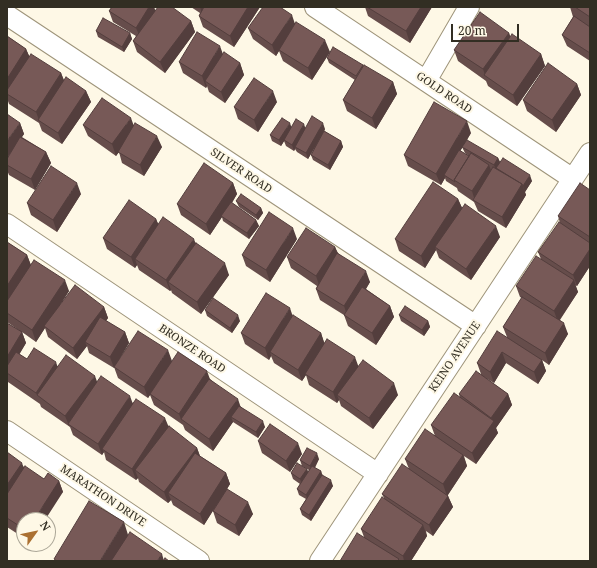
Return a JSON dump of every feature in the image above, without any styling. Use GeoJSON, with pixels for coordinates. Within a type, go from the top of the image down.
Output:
{"type":"FeatureCollection","features":[{"type":"Feature","properties":{"kind":"street","name":"GOLD ROAD"},"geometry":{"type":"LineString","coordinates":[[315,7],[573,179]]}},
{"type":"Feature","properties":{"kind":"street"},"geometry":{"type":"LineString","coordinates":[[426,81],[469,7]]}},
{"type":"Feature","properties":{"kind":"street","name":"SILVER ROAD"},"geometry":{"type":"LineString","coordinates":[[7,15],[476,326]]}},
{"type":"Feature","properties":{"kind":"street","name":"KEINO AVENUE"},"geometry":{"type":"LineString","coordinates":[[320,561],[590,153]]}},
{"type":"Feature","properties":{"kind":"street","name":"BRONZE ROAD"},"geometry":{"type":"LineString","coordinates":[[7,224],[378,474]]}},
{"type":"Feature","properties":{"kind":"street","name":"MARATHON DRIVE"},"geometry":{"type":"LineString","coordinates":[[7,431],[199,561]]}},
{"type":"Feature","properties":{"kind":"building"},"geometry":{"type":"Polygon","coordinates":[[[112,7],[149,7],[136,28],[109,11],[112,7]]]}},
{"type":"Feature","properties":{"kind":"building"},"geometry":{"type":"Polygon","coordinates":[[[158,7],[172,7],[191,21],[160,62],[133,41],[158,7]]]}},
{"type":"Feature","properties":{"kind":"building"},"geometry":{"type":"Polygon","coordinates":[[[204,7],[248,7],[230,36],[199,16],[204,7]]]}},
{"type":"Feature","properties":{"kind":"building"},"geometry":{"type":"Polygon","coordinates":[[[263,7],[280,7],[292,15],[272,45],[248,28],[263,7]]]}},
{"type":"Feature","properties":{"kind":"building"},"geometry":{"type":"Polygon","coordinates":[[[367,7],[421,7],[406,31],[367,7]]]}},
{"type":"Feature","properties":{"kind":"building"},"geometry":{"type":"Polygon","coordinates":[[[575,7],[590,7],[590,17],[575,7]]]}},
{"type":"Feature","properties":{"kind":"building"},"geometry":{"type":"Polygon","coordinates":[[[480,12],[509,33],[483,69],[454,50],[480,12]]]}},
{"type":"Feature","properties":{"kind":"building"},"geometry":{"type":"Polygon","coordinates":[[[574,16],[590,27],[590,53],[562,35],[574,16]]]}},
{"type":"Feature","properties":{"kind":"building"},"geometry":{"type":"Polygon","coordinates":[[[103,18],[130,33],[122,47],[96,31],[103,18]]]}},
{"type":"Feature","properties":{"kind":"building"},"geometry":{"type":"Polygon","coordinates":[[[296,22],[325,40],[308,68],[279,50],[296,22]]]}},
{"type":"Feature","properties":{"kind":"building"},"geometry":{"type":"Polygon","coordinates":[[[197,32],[220,46],[202,76],[179,62],[197,32]]]}},
{"type":"Feature","properties":{"kind":"building"},"geometry":{"type":"Polygon","coordinates":[[[512,34],[541,54],[513,95],[484,75],[512,34]]]}},
{"type":"Feature","properties":{"kind":"building"},"geometry":{"type":"Polygon","coordinates":[[[7,36],[26,49],[7,79],[7,36]]]}},
{"type":"Feature","properties":{"kind":"building"},"geometry":{"type":"Polygon","coordinates":[[[333,47],[363,65],[356,76],[327,58],[333,47]]]}},
{"type":"Feature","properties":{"kind":"building"},"geometry":{"type":"Polygon","coordinates":[[[224,52],[240,63],[221,92],[205,81],[224,52]]]}},
{"type":"Feature","properties":{"kind":"building"},"geometry":{"type":"Polygon","coordinates":[[[31,54],[61,73],[36,112],[7,94],[7,90],[31,54]]]}},
{"type":"Feature","properties":{"kind":"building"},"geometry":{"type":"Polygon","coordinates":[[[548,63],[577,84],[552,120],[523,100],[548,63]]]}},
{"type":"Feature","properties":{"kind":"building"},"geometry":{"type":"Polygon","coordinates":[[[364,65],[393,82],[372,118],[343,100],[364,65]]]}},
{"type":"Feature","properties":{"kind":"building"},"geometry":{"type":"Polygon","coordinates":[[[66,77],[86,91],[58,133],[38,120],[66,77]]]}},
{"type":"Feature","properties":{"kind":"building"},"geometry":{"type":"Polygon","coordinates":[[[254,78],[273,91],[254,120],[234,107],[254,78]]]}},
{"type":"Feature","properties":{"kind":"building"},"geometry":{"type":"Polygon","coordinates":[[[102,98],[131,118],[112,144],[83,125],[102,98]]]}},
{"type":"Feature","properties":{"kind":"building"},"geometry":{"type":"Polygon","coordinates":[[[434,102],[467,121],[436,174],[404,155],[434,102]]]}},
{"type":"Feature","properties":{"kind":"building"},"geometry":{"type":"Polygon","coordinates":[[[7,114],[20,123],[7,141],[7,114]]]}},
{"type":"Feature","properties":{"kind":"building"},"geometry":{"type":"Polygon","coordinates":[[[312,116],[323,123],[306,153],[295,147],[312,116]]]}},
{"type":"Feature","properties":{"kind":"building"},"geometry":{"type":"Polygon","coordinates":[[[282,118],[290,123],[279,140],[270,135],[282,118]]]}},
{"type":"Feature","properties":{"kind":"building"},"geometry":{"type":"Polygon","coordinates":[[[296,119],[304,124],[292,145],[284,140],[296,119]]]}},
{"type":"Feature","properties":{"kind":"building"},"geometry":{"type":"Polygon","coordinates":[[[135,123],[157,136],[140,165],[118,152],[135,123]]]}},
{"type":"Feature","properties":{"kind":"building"},"geometry":{"type":"Polygon","coordinates":[[[324,131],[341,141],[328,165],[311,155],[324,131]]]}},
{"type":"Feature","properties":{"kind":"building"},"geometry":{"type":"Polygon","coordinates":[[[20,137],[46,152],[31,179],[7,165],[7,159],[20,137]]]}},
{"type":"Feature","properties":{"kind":"building"},"geometry":{"type":"Polygon","coordinates":[[[467,140],[498,158],[494,165],[462,147],[467,140]]]}},
{"type":"Feature","properties":{"kind":"building"},"geometry":{"type":"Polygon","coordinates":[[[459,150],[469,156],[454,180],[455,182],[444,175],[459,150]]]}},
{"type":"Feature","properties":{"kind":"building"},"geometry":{"type":"Polygon","coordinates":[[[471,153],[489,165],[472,191],[454,180],[471,153]]]}},
{"type":"Feature","properties":{"kind":"building"},"geometry":{"type":"Polygon","coordinates":[[[503,158],[530,175],[523,186],[496,168],[503,158]]]}},
{"type":"Feature","properties":{"kind":"building"},"geometry":{"type":"Polygon","coordinates":[[[204,163],[233,183],[206,224],[177,204],[204,163]]]}},
{"type":"Feature","properties":{"kind":"building"},"geometry":{"type":"Polygon","coordinates":[[[51,166],[77,183],[53,220],[27,203],[51,166]]]}},
{"type":"Feature","properties":{"kind":"building"},"geometry":{"type":"Polygon","coordinates":[[[493,167],[522,184],[502,217],[473,200],[493,167]]]}},
{"type":"Feature","properties":{"kind":"building"},"geometry":{"type":"Polygon","coordinates":[[[433,182],[458,199],[421,256],[395,239],[433,182]]]}},
{"type":"Feature","properties":{"kind":"building"},"geometry":{"type":"Polygon","coordinates":[[[580,183],[590,190],[590,237],[558,216],[580,183]]]}},
{"type":"Feature","properties":{"kind":"building"},"geometry":{"type":"Polygon","coordinates":[[[241,194],[261,208],[256,215],[236,201],[241,194]]]}},
{"type":"Feature","properties":{"kind":"building"},"geometry":{"type":"Polygon","coordinates":[[[129,200],[156,219],[131,257],[103,238],[129,200]]]}},
{"type":"Feature","properties":{"kind":"building"},"geometry":{"type":"Polygon","coordinates":[[[231,202],[256,220],[247,233],[221,216],[231,202]]]}},
{"type":"Feature","properties":{"kind":"building"},"geometry":{"type":"Polygon","coordinates":[[[465,204],[496,226],[466,269],[435,247],[465,204]]]}},
{"type":"Feature","properties":{"kind":"building"},"geometry":{"type":"Polygon","coordinates":[[[269,212],[293,228],[266,270],[242,255],[269,212]]]}},
{"type":"Feature","properties":{"kind":"building"},"geometry":{"type":"Polygon","coordinates":[[[163,217],[194,239],[166,280],[135,259],[163,217]]]}},
{"type":"Feature","properties":{"kind":"building"},"geometry":{"type":"Polygon","coordinates":[[[559,222],[590,243],[590,249],[573,275],[538,252],[559,222]]]}},
{"type":"Feature","properties":{"kind":"building"},"geometry":{"type":"Polygon","coordinates":[[[306,228],[335,247],[316,276],[287,257],[306,228]]]}},
{"type":"Feature","properties":{"kind":"building"},"geometry":{"type":"Polygon","coordinates":[[[7,242],[27,255],[7,286],[7,242]]]}},
{"type":"Feature","properties":{"kind":"building"},"geometry":{"type":"Polygon","coordinates":[[[196,243],[225,263],[197,302],[168,282],[196,243]]]}},
{"type":"Feature","properties":{"kind":"building"},"geometry":{"type":"Polygon","coordinates":[[[337,253],[366,271],[344,306],[316,289],[337,253]]]}},
{"type":"Feature","properties":{"kind":"building"},"geometry":{"type":"Polygon","coordinates":[[[536,256],[574,280],[554,311],[516,286],[536,256]]]}},
{"type":"Feature","properties":{"kind":"building"},"geometry":{"type":"Polygon","coordinates":[[[34,260],[65,280],[32,330],[7,313],[7,301],[34,260]]]}},
{"type":"Feature","properties":{"kind":"building"},"geometry":{"type":"Polygon","coordinates":[[[75,285],[104,307],[73,348],[44,326],[75,285]]]}},
{"type":"Feature","properties":{"kind":"building"},"geometry":{"type":"Polygon","coordinates":[[[362,287],[390,306],[372,333],[344,315],[362,287]]]}},
{"type":"Feature","properties":{"kind":"building"},"geometry":{"type":"Polygon","coordinates":[[[266,293],[290,308],[265,348],[241,333],[266,293]]]}},
{"type":"Feature","properties":{"kind":"building"},"geometry":{"type":"Polygon","coordinates":[[[522,297],[564,323],[545,353],[503,327],[522,297]]]}},
{"type":"Feature","properties":{"kind":"building"},"geometry":{"type":"Polygon","coordinates":[[[213,298],[238,315],[230,328],[205,310],[213,298]]]}},
{"type":"Feature","properties":{"kind":"building"},"geometry":{"type":"Polygon","coordinates":[[[405,306],[428,321],[422,330],[399,315],[405,306]]]}},
{"type":"Feature","properties":{"kind":"building"},"geometry":{"type":"Polygon","coordinates":[[[293,315],[321,333],[298,370],[270,352],[293,315]]]}},
{"type":"Feature","properties":{"kind":"building"},"geometry":{"type":"Polygon","coordinates":[[[100,317],[125,332],[110,357],[85,342],[100,317]]]}},
{"type":"Feature","properties":{"kind":"building"},"geometry":{"type":"Polygon","coordinates":[[[7,323],[22,332],[7,357],[7,323]]]}},
{"type":"Feature","properties":{"kind":"building"},"geometry":{"type":"Polygon","coordinates":[[[138,331],[168,350],[144,387],[114,367],[138,331]]]}},
{"type":"Feature","properties":{"kind":"building"},"geometry":{"type":"Polygon","coordinates":[[[497,331],[542,360],[534,372],[502,352],[490,372],[477,363],[497,331]]]}},
{"type":"Feature","properties":{"kind":"building"},"geometry":{"type":"Polygon","coordinates":[[[327,339],[355,357],[333,392],[305,374],[327,339]]]}},
{"type":"Feature","properties":{"kind":"building"},"geometry":{"type":"Polygon","coordinates":[[[34,348],[56,362],[36,393],[7,373],[7,366],[16,352],[27,359],[34,348]]]}},
{"type":"Feature","properties":{"kind":"building"},"geometry":{"type":"Polygon","coordinates":[[[178,352],[207,371],[179,414],[150,394],[178,352]]]}},
{"type":"Feature","properties":{"kind":"building"},"geometry":{"type":"Polygon","coordinates":[[[66,355],[95,376],[65,416],[37,395],[66,355]]]}},
{"type":"Feature","properties":{"kind":"building"},"geometry":{"type":"Polygon","coordinates":[[[363,360],[394,383],[369,418],[337,395],[363,360]]]}},
{"type":"Feature","properties":{"kind":"building"},"geometry":{"type":"Polygon","coordinates":[[[476,371],[508,394],[491,418],[459,394],[476,371]]]}},
{"type":"Feature","properties":{"kind":"building"},"geometry":{"type":"Polygon","coordinates":[[[101,376],[130,396],[98,444],[68,424],[101,376]]]}},
{"type":"Feature","properties":{"kind":"building"},"geometry":{"type":"Polygon","coordinates":[[[209,379],[238,399],[209,439],[181,419],[209,379]]]}},
{"type":"Feature","properties":{"kind":"building"},"geometry":{"type":"Polygon","coordinates":[[[454,393],[494,421],[472,453],[431,425],[454,393]]]}},
{"type":"Feature","properties":{"kind":"building"},"geometry":{"type":"Polygon","coordinates":[[[136,399],[165,418],[132,469],[102,449],[136,399]]]}},
{"type":"Feature","properties":{"kind":"building"},"geometry":{"type":"Polygon","coordinates":[[[239,406],[263,421],[256,432],[231,417],[239,406]]]}},
{"type":"Feature","properties":{"kind":"building"},"geometry":{"type":"Polygon","coordinates":[[[270,424],[298,443],[286,461],[258,441],[270,424]]]}},
{"type":"Feature","properties":{"kind":"building"},"geometry":{"type":"Polygon","coordinates":[[[169,426],[197,448],[164,492],[135,470],[169,426]]]}},
{"type":"Feature","properties":{"kind":"building"},"geometry":{"type":"Polygon","coordinates":[[[425,429],[463,455],[443,484],[405,459],[425,429]]]}},
{"type":"Feature","properties":{"kind":"building"},"geometry":{"type":"Polygon","coordinates":[[[307,448],[317,453],[310,466],[300,460],[307,448]]]}},
{"type":"Feature","properties":{"kind":"building"},"geometry":{"type":"Polygon","coordinates":[[[7,452],[22,463],[7,485],[7,452]]]}},
{"type":"Feature","properties":{"kind":"building"},"geometry":{"type":"Polygon","coordinates":[[[195,453],[226,473],[200,514],[168,493],[195,453]]]}},
{"type":"Feature","properties":{"kind":"building"},"geometry":{"type":"Polygon","coordinates":[[[297,463],[307,469],[300,479],[291,473],[297,463]]]}},
{"type":"Feature","properties":{"kind":"building"},"geometry":{"type":"Polygon","coordinates":[[[402,464],[448,496],[429,525],[382,494],[402,464]]]}},
{"type":"Feature","properties":{"kind":"building"},"geometry":{"type":"Polygon","coordinates":[[[25,466],[44,479],[48,473],[59,481],[39,512],[16,512],[16,524],[7,518],[7,494],[25,466]]]}},
{"type":"Feature","properties":{"kind":"building"},"geometry":{"type":"Polygon","coordinates":[[[312,466],[321,471],[306,495],[297,489],[312,466]]]}},
{"type":"Feature","properties":{"kind":"building"},"geometry":{"type":"Polygon","coordinates":[[[322,475],[331,480],[309,515],[300,509],[322,475]]]}},
{"type":"Feature","properties":{"kind":"building"},"geometry":{"type":"Polygon","coordinates":[[[227,489],[248,502],[235,525],[213,511],[227,489]]]}},
{"type":"Feature","properties":{"kind":"building"},"geometry":{"type":"Polygon","coordinates":[[[382,497],[423,525],[403,556],[361,529],[382,497]]]}},
{"type":"Feature","properties":{"kind":"building"},"geometry":{"type":"Polygon","coordinates":[[[89,501],[124,522],[100,561],[57,561],[54,559],[89,501]]]}},
{"type":"Feature","properties":{"kind":"building"},"geometry":{"type":"Polygon","coordinates":[[[130,532],[162,554],[157,561],[111,561],[130,532]]]}},
{"type":"Feature","properties":{"kind":"building"},"geometry":{"type":"Polygon","coordinates":[[[357,533],[399,559],[397,561],[340,561],[357,533]]]}}]}
